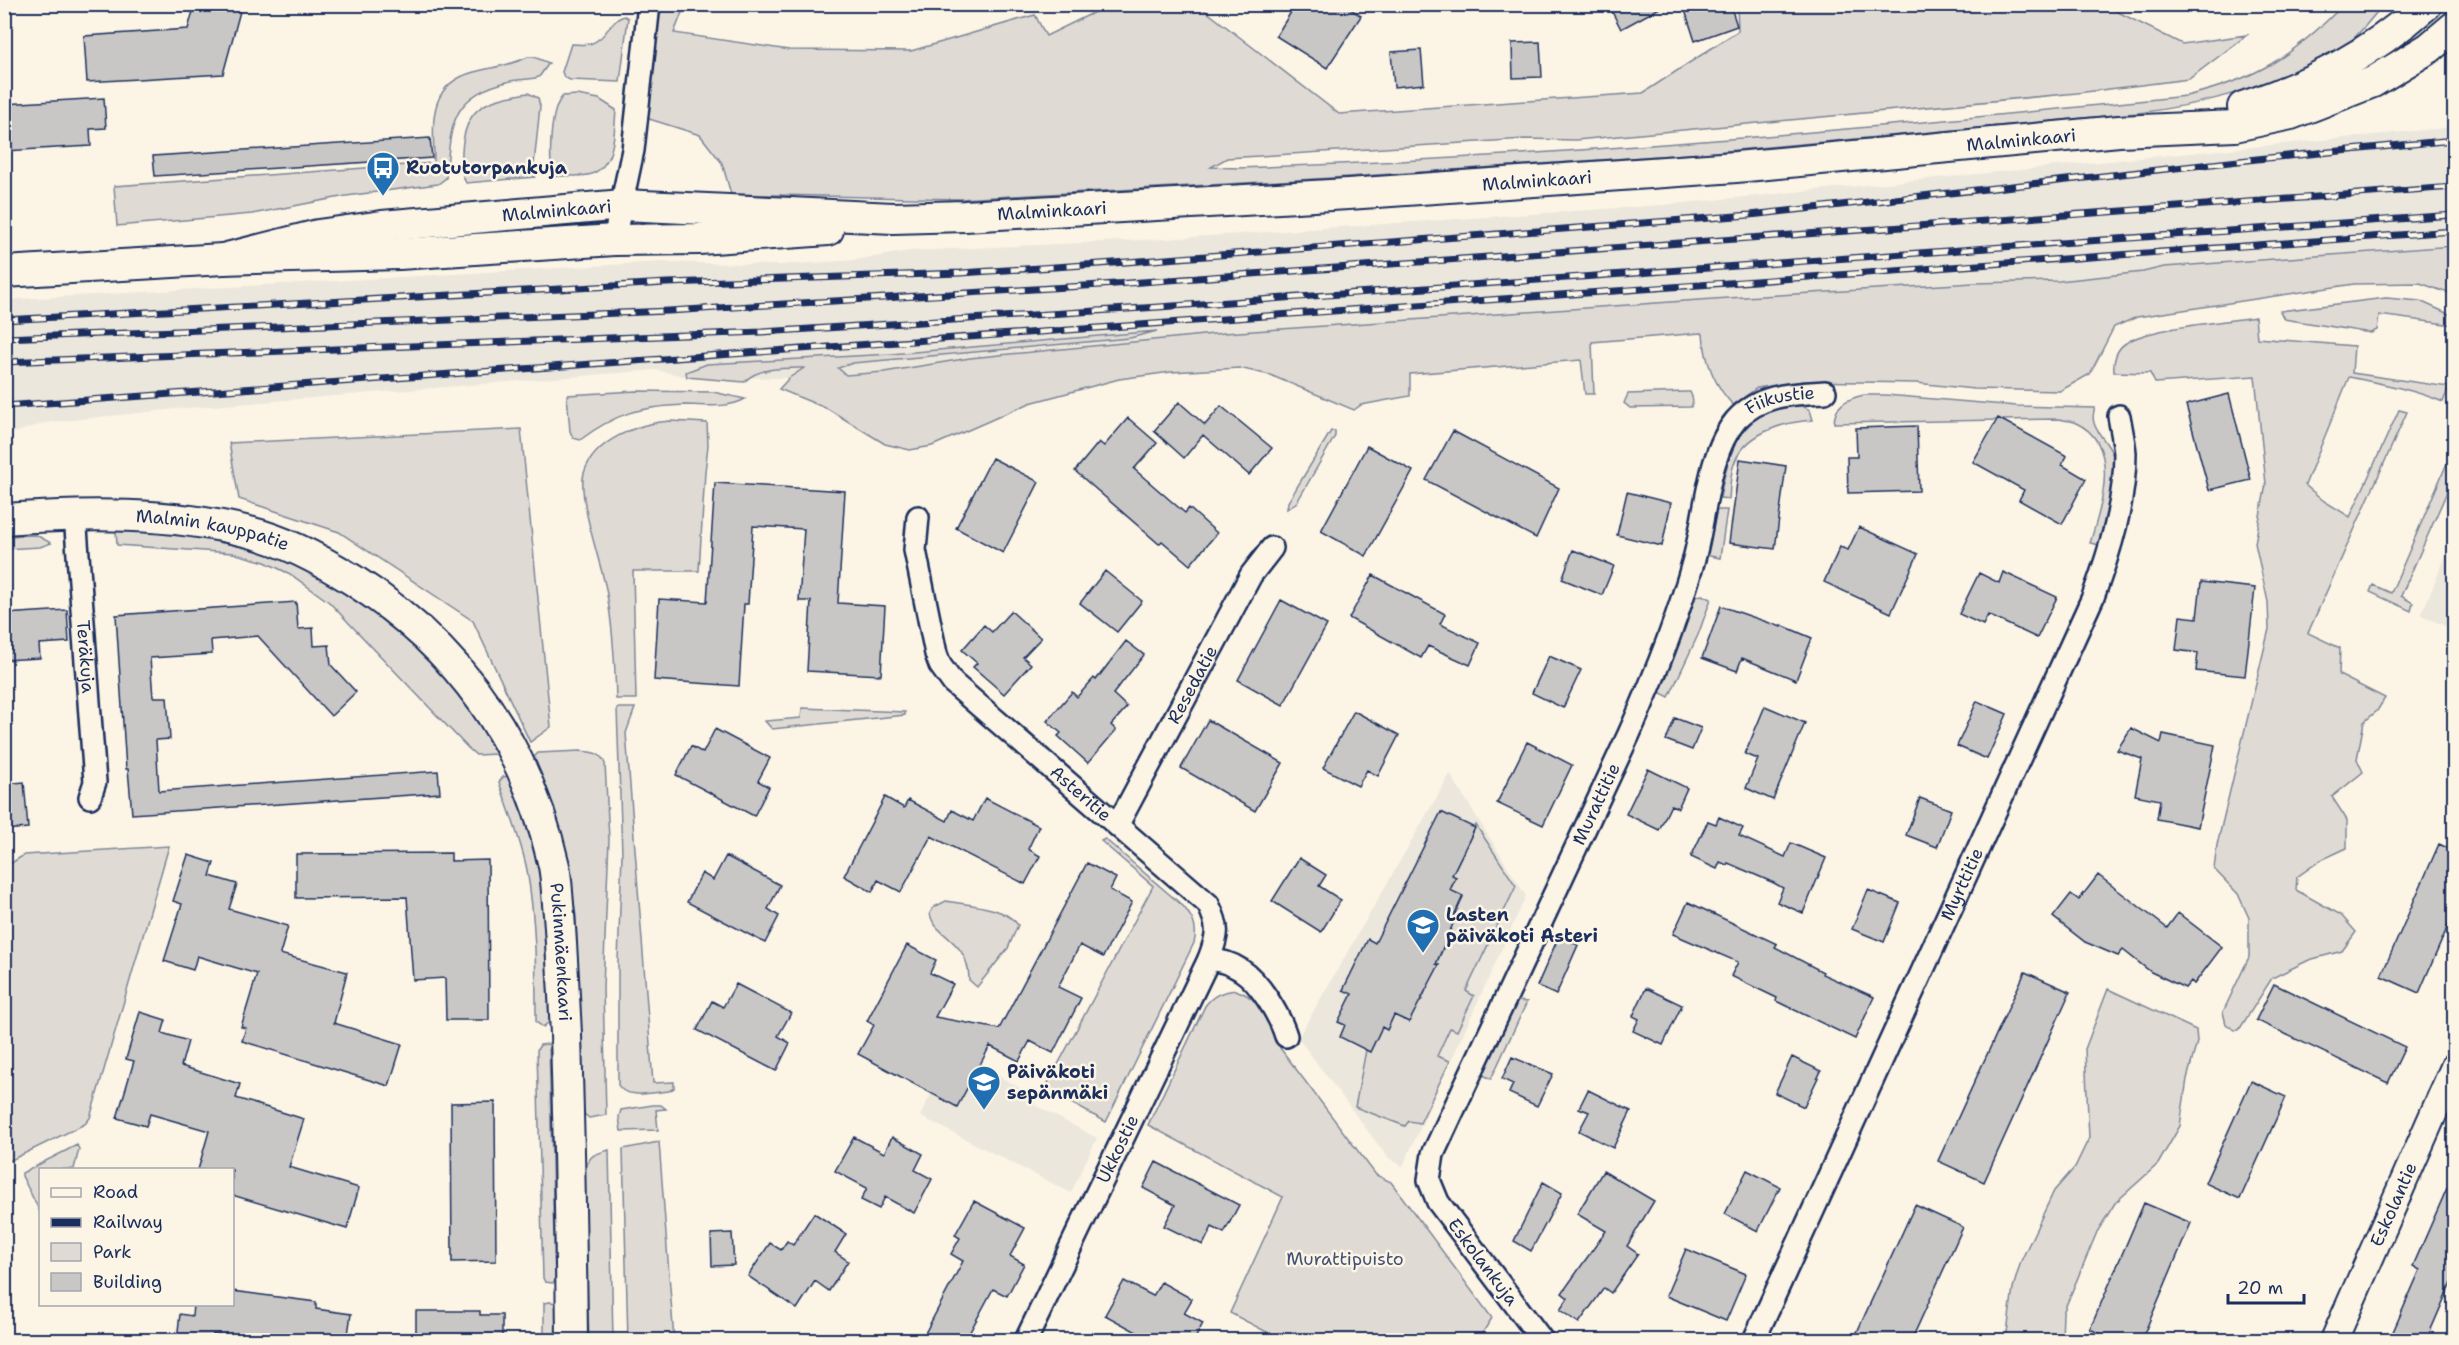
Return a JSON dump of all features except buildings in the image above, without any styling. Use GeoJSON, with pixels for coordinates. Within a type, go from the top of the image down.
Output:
{"type":"FeatureCollection","features":[{"type":"Feature","properties":{"kind":"main road","name":"Malminkaari"},"geometry":{"type":"LineString","coordinates":[[2180,128],[2279,95],[2322,77],[2371,47],[2427,4]]}},
{"type":"Feature","properties":{"kind":"main road","name":"Malminkaari"},"geometry":{"type":"LineString","coordinates":[[223,260],[318,236],[382,226],[623,205],[893,218],[1336,195],[1724,168],[2180,128],[2235,126],[2291,114],[2332,100],[2373,82],[2429,48],[2454,27]]}},
{"type":"Feature","properties":{"kind":"main road","name":"Malminkaari"},"geometry":{"type":"LineString","coordinates":[[4,272],[223,260],[344,257],[614,240],[699,239],[824,231],[893,218]]}},
{"type":"Feature","properties":{"kind":"main road","name":"Malmin kauppatie"},"geometry":{"type":"LineString","coordinates":[[4,519],[75,515],[143,516],[214,524],[253,533],[312,556],[401,613]]}},
{"type":"Feature","properties":{"kind":"main road","name":"Pukinmäenkaari"},"geometry":{"type":"LineString","coordinates":[[401,613],[437,645],[468,680],[496,721],[516,755],[541,817],[555,870],[564,986],[570,1140],[572,1341]]}},
{"type":"Feature","properties":{"kind":"street"},"geometry":{"type":"LineString","coordinates":[[614,240],[633,150],[649,4]]}},
{"type":"Feature","properties":{"kind":"street","name":"Fiikustie"},"geometry":{"type":"LineString","coordinates":[[1738,418],[1753,406],[1769,398],[1786,394],[1825,392]]}},
{"type":"Feature","properties":{"kind":"street","name":"Myrttitie"},"geometry":{"type":"LineString","coordinates":[[1754,1341],[2093,597],[2108,556],[2123,482],[2125,451],[2119,416]]}},
{"type":"Feature","properties":{"kind":"street","name":"Murattitie"},"geometry":{"type":"LineString","coordinates":[[1429,1180],[1433,1154],[1629,734],[1658,664],[1694,560],[1720,447],[1738,418]]}},
{"type":"Feature","properties":{"kind":"street","name":"Teräkuja"},"geometry":{"type":"LineString","coordinates":[[75,515],[77,567],[95,782],[90,797]]}},
{"type":"Feature","properties":{"kind":"street","name":"Asteritie"},"geometry":{"type":"LineString","coordinates":[[918,517],[915,550],[940,665],[953,683],[1208,904],[1217,925],[1217,938],[1209,959]]}},
{"type":"Feature","properties":{"kind":"street","name":"Resedatie"},"geometry":{"type":"LineString","coordinates":[[1118,824],[1251,575],[1272,548]]}},
{"type":"Feature","properties":{"kind":"street"},"geometry":{"type":"LineString","coordinates":[[1209,959],[1228,963],[1243,970],[1281,1021],[1286,1036]]}},
{"type":"Feature","properties":{"kind":"street","name":"Ukkostie"},"geometry":{"type":"LineString","coordinates":[[1026,1341],[1209,959]]}},
{"type":"Feature","properties":{"kind":"street","name":"Eskolantie"},"geometry":{"type":"LineString","coordinates":[[2334,1341],[2454,1067]]}},
{"type":"Feature","properties":{"kind":"street","name":"Eskolankuja"},"geometry":{"type":"LineString","coordinates":[[1429,1180],[1438,1202],[1542,1341]]}},
{"type":"Feature","properties":{"kind":"shaded area"},"geometry":{"type":"Polygon","coordinates":[[[2454,127],[2454,246],[2164,267],[2143,272],[2059,281],[1974,283],[1728,298],[1224,333],[970,358],[884,372],[789,378],[687,377],[656,370],[176,409],[44,423],[5,436],[5,300],[661,262],[778,265],[855,260],[909,251],[1164,239],[1662,205],[2454,127]]]}},
{"type":"Feature","properties":{"kind":"shaded area"},"geometry":{"type":"Polygon","coordinates":[[[2454,537],[2454,630],[2421,615],[2454,537]]]}},
{"type":"Feature","properties":{"kind":"shaded area","name":"Lasten päiväkoti Asteri"},"geometry":{"type":"Polygon","coordinates":[[[1450,774],[1526,896],[1403,1166],[1388,1158],[1298,1038],[1450,774]]]}},
{"type":"Feature","properties":{"kind":"shaded area","name":"Päiväkoti sepänmäki"},"geometry":{"type":"Polygon","coordinates":[[[874,1025],[974,1031],[980,1065],[1037,1098],[1035,1105],[1097,1138],[1071,1193],[920,1116],[931,1094],[858,1054],[874,1025]]]}},
{"type":"Feature","properties":{"kind":"green space"},"geometry":{"type":"Polygon","coordinates":[[[661,5],[685,5],[674,33],[789,50],[911,51],[1035,15],[1046,36],[1109,5],[1198,5],[1339,114],[1643,93],[1738,31],[1737,5],[2104,5],[2182,44],[2247,35],[2189,79],[2077,93],[1576,140],[1525,139],[1227,158],[1211,167],[1238,168],[1476,157],[1713,140],[1950,120],[2186,96],[2233,82],[2272,63],[2290,52],[2343,5],[2383,5],[2348,44],[2305,67],[2264,84],[2224,96],[2138,113],[1704,153],[1333,178],[959,199],[731,194],[722,163],[700,135],[646,118],[661,5]]]}},
{"type":"Feature","properties":{"kind":"green space"},"geometry":{"type":"Polygon","coordinates":[[[624,16],[628,18],[620,82],[570,80],[564,77],[562,72],[571,44],[595,42],[619,18],[624,16]]]}},
{"type":"Feature","properties":{"kind":"green space"},"geometry":{"type":"Polygon","coordinates":[[[528,57],[549,63],[539,77],[491,87],[476,94],[465,104],[453,127],[446,178],[438,184],[346,196],[252,214],[117,226],[114,186],[434,163],[433,135],[436,109],[447,86],[458,78],[474,72],[528,57]]]}},
{"type":"Feature","properties":{"kind":"green space"},"geometry":{"type":"Polygon","coordinates":[[[528,93],[538,98],[540,106],[534,165],[535,177],[466,183],[462,171],[462,151],[464,135],[474,114],[490,102],[528,93]]]}},
{"type":"Feature","properties":{"kind":"green space"},"geometry":{"type":"Polygon","coordinates":[[[577,95],[599,99],[616,110],[610,155],[606,163],[592,174],[553,177],[551,147],[555,112],[563,96],[577,95]]]}},
{"type":"Feature","properties":{"kind":"green space"},"geometry":{"type":"Polygon","coordinates":[[[2454,246],[2454,295],[2420,283],[2354,284],[2137,317],[2114,327],[2090,374],[2060,391],[1974,389],[1916,383],[1803,381],[1757,388],[1733,405],[1712,372],[1701,333],[1592,342],[1594,394],[1585,394],[1581,360],[1410,374],[1410,396],[1361,405],[1354,410],[1270,375],[1239,368],[1171,372],[1119,379],[1030,403],[932,446],[910,450],[885,444],[828,409],[779,389],[789,378],[804,368],[764,371],[756,373],[744,382],[687,377],[686,372],[707,364],[891,354],[1157,331],[1130,338],[853,363],[838,368],[846,375],[884,372],[970,358],[1224,333],[1728,298],[1974,283],[2059,281],[2143,272],[2164,267],[2454,246]]]}},
{"type":"Feature","properties":{"kind":"green space"},"geometry":{"type":"Polygon","coordinates":[[[2386,298],[2420,301],[2453,316],[2454,344],[2453,325],[2379,315],[2377,330],[2371,333],[2284,319],[2280,311],[2386,298]]]}},
{"type":"Feature","properties":{"kind":"green space"},"geometry":{"type":"Polygon","coordinates":[[[2255,317],[2257,338],[2354,346],[2352,373],[2449,387],[2443,402],[2408,390],[2349,377],[2305,485],[2324,501],[2350,517],[2399,410],[2407,412],[2308,633],[2340,648],[2339,675],[2385,698],[2377,711],[2364,722],[2357,759],[2363,772],[2332,797],[2347,820],[2347,848],[2321,860],[2297,877],[2296,890],[2341,915],[2356,932],[2342,951],[2309,960],[2272,978],[2239,1030],[2235,1030],[2226,1024],[2223,1012],[2249,957],[2249,918],[2238,894],[2214,869],[2217,845],[2269,629],[2268,602],[2255,543],[2266,484],[2255,376],[2155,383],[2150,373],[2114,372],[2114,368],[2120,349],[2136,338],[2187,326],[2255,317]]]}},
{"type":"Feature","properties":{"kind":"green space"},"geometry":{"type":"Polygon","coordinates":[[[636,391],[713,392],[745,399],[723,405],[685,405],[641,410],[605,423],[580,440],[573,438],[570,431],[567,395],[636,391]]]}},
{"type":"Feature","properties":{"kind":"green space"},"geometry":{"type":"Polygon","coordinates":[[[1690,392],[1693,401],[1691,407],[1630,408],[1624,403],[1628,394],[1690,392]]]}},
{"type":"Feature","properties":{"kind":"green space"},"geometry":{"type":"Polygon","coordinates":[[[1864,395],[2017,406],[2095,408],[2094,423],[2115,462],[2113,493],[2100,545],[2090,543],[2103,495],[2104,461],[2099,446],[2090,433],[2076,423],[2058,419],[1834,423],[1837,411],[1843,403],[1864,395]]]}},
{"type":"Feature","properties":{"kind":"green space"},"geometry":{"type":"Polygon","coordinates":[[[1798,404],[1810,410],[1813,420],[1777,427],[1745,446],[1733,467],[1729,499],[1720,498],[1728,463],[1741,434],[1763,414],[1798,404]]]}},
{"type":"Feature","properties":{"kind":"green space"},"geometry":{"type":"Polygon","coordinates":[[[670,421],[707,423],[708,445],[699,571],[633,571],[636,699],[616,699],[610,616],[606,589],[584,497],[584,473],[589,461],[597,451],[619,435],[645,425],[670,421]]]}},
{"type":"Feature","properties":{"kind":"green space"},"geometry":{"type":"Polygon","coordinates":[[[521,429],[551,727],[530,742],[473,621],[339,532],[239,499],[229,443],[521,429]]]}},
{"type":"Feature","properties":{"kind":"green space"},"geometry":{"type":"Polygon","coordinates":[[[1331,431],[1335,431],[1335,436],[1297,502],[1287,509],[1288,502],[1331,431]]]}},
{"type":"Feature","properties":{"kind":"green space"},"geometry":{"type":"Polygon","coordinates":[[[2454,447],[2454,476],[2401,596],[2413,603],[2411,611],[2370,592],[2373,585],[2391,593],[2454,447]]]}},
{"type":"Feature","properties":{"kind":"green space"},"geometry":{"type":"Polygon","coordinates":[[[1717,510],[1727,510],[1720,558],[1705,555],[1717,510]]]}},
{"type":"Feature","properties":{"kind":"green space"},"geometry":{"type":"Polygon","coordinates":[[[116,530],[190,535],[243,545],[294,565],[351,596],[396,629],[436,667],[476,715],[496,754],[476,755],[329,602],[290,574],[265,562],[233,553],[117,545],[116,530]]]}},
{"type":"Feature","properties":{"kind":"green space"},"geometry":{"type":"Polygon","coordinates":[[[36,535],[51,543],[40,547],[5,549],[5,536],[36,535]]]}},
{"type":"Feature","properties":{"kind":"green space"},"geometry":{"type":"Polygon","coordinates":[[[1702,595],[1711,599],[1698,635],[1669,697],[1659,692],[1693,597],[1702,595]]]}},
{"type":"Feature","properties":{"kind":"green space"},"geometry":{"type":"Polygon","coordinates":[[[617,708],[635,708],[626,733],[653,1083],[674,1082],[674,1088],[669,1091],[634,1094],[622,1090],[618,1085],[618,961],[622,854],[617,708]]]}},
{"type":"Feature","properties":{"kind":"green space"},"geometry":{"type":"Polygon","coordinates":[[[802,708],[905,712],[905,715],[772,729],[765,721],[801,718],[802,708]]]}},
{"type":"Feature","properties":{"kind":"green space"},"geometry":{"type":"Polygon","coordinates":[[[580,751],[598,755],[605,764],[609,839],[603,987],[606,1115],[589,1118],[583,1113],[576,917],[567,854],[550,796],[534,757],[538,753],[580,751]]]}},
{"type":"Feature","properties":{"kind":"green space"},"geometry":{"type":"Polygon","coordinates":[[[508,776],[531,834],[543,890],[549,1022],[543,1027],[536,1022],[534,927],[527,870],[499,782],[503,777],[508,776]]]}},
{"type":"Feature","properties":{"kind":"green space"},"geometry":{"type":"Polygon","coordinates":[[[1476,825],[1516,886],[1466,991],[1474,996],[1457,1031],[1450,1028],[1437,1056],[1450,1061],[1420,1123],[1409,1121],[1405,1126],[1355,1107],[1366,1050],[1370,1052],[1382,1027],[1387,1030],[1394,1015],[1409,1022],[1419,1000],[1422,1000],[1425,992],[1411,985],[1438,965],[1436,964],[1447,941],[1433,934],[1451,927],[1455,919],[1453,918],[1463,897],[1450,890],[1456,878],[1452,875],[1476,825]]]}},
{"type":"Feature","properties":{"kind":"green space"},"geometry":{"type":"Polygon","coordinates":[[[1105,839],[1183,906],[1195,928],[1194,943],[1106,1122],[1045,1089],[1153,886],[1101,841],[1105,839]]]}},
{"type":"Feature","properties":{"kind":"green space"},"geometry":{"type":"Polygon","coordinates":[[[169,846],[90,1118],[85,1124],[5,1163],[5,867],[24,855],[169,846]]]}},
{"type":"Feature","properties":{"kind":"green space"},"geometry":{"type":"Polygon","coordinates":[[[946,901],[995,910],[1018,925],[1008,948],[977,987],[969,980],[963,955],[937,928],[930,913],[934,907],[946,901]]]}},
{"type":"Feature","properties":{"kind":"green space"},"geometry":{"type":"Polygon","coordinates":[[[2108,989],[2196,1030],[2197,1042],[2187,1079],[2180,1126],[2158,1164],[2115,1203],[2097,1232],[2063,1313],[2062,1340],[2006,1340],[2013,1288],[2021,1261],[2054,1191],[2075,1167],[2089,1138],[2085,1049],[2108,989]]]}},
{"type":"Feature","properties":{"kind":"green space","name":"Murattipuisto"},"geometry":{"type":"Polygon","coordinates":[[[1235,990],[1255,1001],[1268,1013],[1277,1026],[1280,1048],[1376,1175],[1391,1182],[1492,1318],[1478,1340],[1282,1340],[1230,1313],[1283,1197],[1148,1125],[1205,1006],[1218,995],[1235,990]]]}},
{"type":"Feature","properties":{"kind":"green space"},"geometry":{"type":"Polygon","coordinates":[[[1517,1001],[1527,1002],[1491,1079],[1483,1075],[1517,1001]]]}},
{"type":"Feature","properties":{"kind":"green space"},"geometry":{"type":"Polygon","coordinates":[[[549,1044],[555,1281],[553,1283],[545,1282],[543,1278],[537,1050],[540,1045],[549,1044]]]}},
{"type":"Feature","properties":{"kind":"green space"},"geometry":{"type":"Polygon","coordinates":[[[661,1105],[666,1109],[656,1110],[658,1130],[621,1131],[619,1117],[621,1110],[661,1105]]]}},
{"type":"Feature","properties":{"kind":"green space"},"geometry":{"type":"Polygon","coordinates":[[[659,1142],[674,1340],[628,1340],[623,1149],[659,1142]]]}},
{"type":"Feature","properties":{"kind":"green space"},"geometry":{"type":"Polygon","coordinates":[[[77,1145],[79,1149],[74,1168],[39,1168],[39,1210],[22,1173],[77,1145]]]}},
{"type":"Feature","properties":{"kind":"green space"},"geometry":{"type":"Polygon","coordinates":[[[609,1150],[613,1340],[589,1340],[584,1175],[591,1157],[609,1150]]]}},
{"type":"Feature","properties":{"kind":"green space"},"geometry":{"type":"Polygon","coordinates":[[[544,1303],[557,1303],[558,1340],[544,1340],[544,1303]]]}},
{"type":"Feature","properties":{"kind":"railway"},"geometry":{"type":"LineString","coordinates":[[4,320],[667,283],[961,273],[1100,264],[1750,215],[2257,159],[2454,140]]}},
{"type":"Feature","properties":{"kind":"railway"},"geometry":{"type":"LineString","coordinates":[[4,338],[669,311],[1101,285],[2454,187]]}},
{"type":"Feature","properties":{"kind":"railway"},"geometry":{"type":"LineString","coordinates":[[4,362],[762,332],[1159,307],[2454,215]]}},
{"type":"Feature","properties":{"kind":"railway"},"geometry":{"type":"LineString","coordinates":[[4,406],[2454,231]]}},
{"type":"Feature","properties":{"kind":"place","name":"Ruotutorpankuja"},"geometry":{"type":"Point","coordinates":[383,197]}},
{"type":"Feature","properties":{"kind":"place","name":"Lasten päiväkoti Asteri"},"geometry":{"type":"Point","coordinates":[1423,954]}},
{"type":"Feature","properties":{"kind":"place","name":"Päiväkoti sepänmäki"},"geometry":{"type":"Point","coordinates":[984,1111]}}]}
